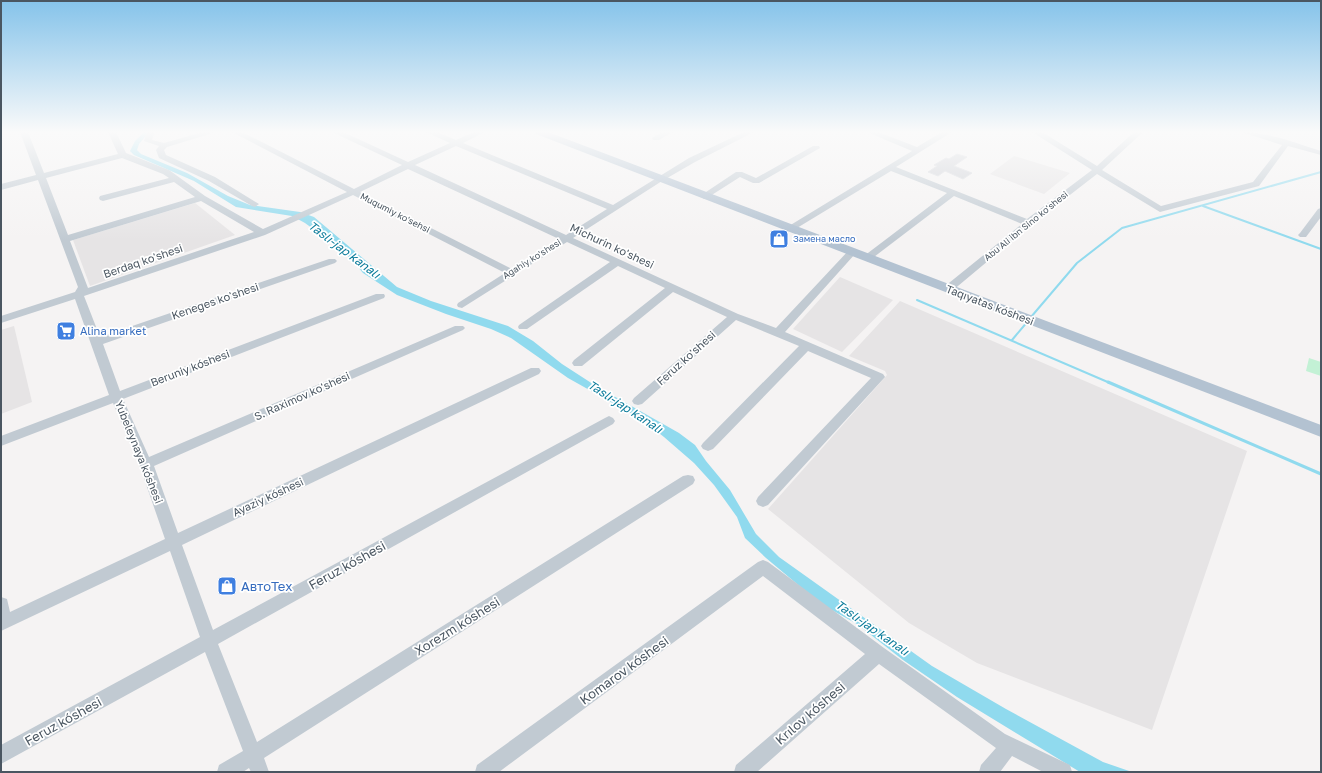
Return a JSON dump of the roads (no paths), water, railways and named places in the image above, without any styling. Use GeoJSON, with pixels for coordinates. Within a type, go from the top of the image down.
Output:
{"type":"FeatureCollection","features":[{"type":"Feature","properties":{"kind":"main road","name":"Taqıyatas kóshesi"},"geometry":{"type":"LineString","coordinates":[[631,168],[1321,431]]}},
{"type":"Feature","properties":{"kind":"street","name":"Yubeleynaya kóshesi"},"geometry":{"type":"LineString","coordinates":[[37,168],[82,286],[79,295],[116,396],[146,464],[209,641],[260,772]]}},
{"type":"Feature","properties":{"kind":"street"},"geometry":{"type":"LineString","coordinates":[[1,187],[70,168]]}},
{"type":"Feature","properties":{"kind":"street"},"geometry":{"type":"LineString","coordinates":[[157,168],[166,172],[202,198],[262,233]]}},
{"type":"Feature","properties":{"kind":"street"},"geometry":{"type":"LineString","coordinates":[[188,168],[212,179],[255,204]]}},
{"type":"Feature","properties":{"kind":"street","name":"Muqumiy ko'sehsi"},"geometry":{"type":"LineString","coordinates":[[307,168],[511,272]]}},
{"type":"Feature","properties":{"kind":"street","name":"Berdaq ko'shesi"},"geometry":{"type":"LineString","coordinates":[[1,320],[79,295],[291,222],[401,168]]}},
{"type":"Feature","properties":{"kind":"street","name":"Michurin ko'shesi"},"geometry":{"type":"LineString","coordinates":[[415,168],[734,316],[778,333],[879,377],[763,501]]}},
{"type":"Feature","properties":{"kind":"street"},"geometry":{"type":"LineString","coordinates":[[517,168],[613,208]]}},
{"type":"Feature","properties":{"kind":"street","name":"Agahiy ko'shesi"},"geometry":{"type":"LineString","coordinates":[[462,305],[511,272],[678,168]]}},
{"type":"Feature","properties":{"kind":"street"},"geometry":{"type":"LineString","coordinates":[[704,196],[739,174],[756,181],[780,168]]}},
{"type":"Feature","properties":{"kind":"street"},"geometry":{"type":"LineString","coordinates":[[889,168],[1028,223]]}},
{"type":"Feature","properties":{"kind":"street"},"geometry":{"type":"LineString","coordinates":[[789,229],[889,168]]}},
{"type":"Feature","properties":{"kind":"street"},"geometry":{"type":"LineString","coordinates":[[1094,168],[1160,209],[1256,184],[1268,168]]}},
{"type":"Feature","properties":{"kind":"street","name":"Abu Ali ibn Sino ko'shesi"},"geometry":{"type":"LineString","coordinates":[[948,289],[1028,223],[1097,170]]}},
{"type":"Feature","properties":{"kind":"street"},"geometry":{"type":"LineString","coordinates":[[103,198],[174,179]]}},
{"type":"Feature","properties":{"kind":"street"},"geometry":{"type":"LineString","coordinates":[[867,258],[953,193]]}},
{"type":"Feature","properties":{"kind":"street"},"geometry":{"type":"LineString","coordinates":[[65,239],[202,198]]}},
{"type":"Feature","properties":{"kind":"street"},"geometry":{"type":"LineString","coordinates":[[1303,235],[1321,211]]}},
{"type":"Feature","properties":{"kind":"street"},"geometry":{"type":"LineString","coordinates":[[778,333],[852,252]]}},
{"type":"Feature","properties":{"kind":"street","name":"Keneges ko'shesi"},"geometry":{"type":"LineString","coordinates":[[97,342],[332,261]]}},
{"type":"Feature","properties":{"kind":"street"},"geometry":{"type":"LineString","coordinates":[[523,327],[617,262]]}},
{"type":"Feature","properties":{"kind":"street"},"geometry":{"type":"LineString","coordinates":[[578,363],[673,287]]}},
{"type":"Feature","properties":{"kind":"street","name":"Beruniy kóshesi"},"geometry":{"type":"LineString","coordinates":[[1,442],[116,396],[380,296]]}},
{"type":"Feature","properties":{"kind":"street","name":"Feruz ko'shesi"},"geometry":{"type":"LineString","coordinates":[[638,401],[734,316]]}},
{"type":"Feature","properties":{"kind":"street","name":"S. Raximov ko'shesi"},"geometry":{"type":"LineString","coordinates":[[146,464],[459,328]]}},
{"type":"Feature","properties":{"kind":"street"},"geometry":{"type":"LineString","coordinates":[[708,446],[806,346]]}},
{"type":"Feature","properties":{"kind":"street","name":"Ayaziy kóshesi"},"geometry":{"type":"LineString","coordinates":[[2,623],[535,371]]}},
{"type":"Feature","properties":{"kind":"street","name":"Feruz kóshesi"},"geometry":{"type":"LineString","coordinates":[[1,755],[609,421]]}},
{"type":"Feature","properties":{"kind":"street","name":"Xorezm kóshesi"},"geometry":{"type":"LineString","coordinates":[[226,772],[688,480]]}},
{"type":"Feature","properties":{"kind":"street","name":"Komarov kóshesi"},"geometry":{"type":"LineString","coordinates":[[484,772],[763,567],[878,654]]}},
{"type":"Feature","properties":{"kind":"street"},"geometry":{"type":"LineString","coordinates":[[1,604],[2,623]]}},
{"type":"Feature","properties":{"kind":"street"},"geometry":{"type":"LineString","coordinates":[[878,654],[1000,740],[1063,772]]}},
{"type":"Feature","properties":{"kind":"street","name":"Krılov kóshesi"},"geometry":{"type":"LineString","coordinates":[[742,772],[878,654]]}},
{"type":"Feature","properties":{"kind":"street"},"geometry":{"type":"LineString","coordinates":[[988,772],[1010,745]]}},
{"type":"Feature","properties":{"kind":"water","name":"Taslı-jap kanalı"},"geometry":{"type":"Polygon","coordinates":[[[164,168],[175,168],[187,173],[228,196],[250,205],[300,212],[314,217],[397,287],[431,301],[508,326],[533,341],[562,364],[596,386],[679,433],[695,445],[730,490],[756,534],[779,557],[932,666],[1006,709],[1103,762],[1132,772],[1080,772],[957,697],[903,660],[857,624],[821,604],[766,558],[745,538],[737,517],[714,485],[694,463],[641,419],[568,378],[511,338],[491,329],[446,314],[397,295],[363,273],[339,248],[305,223],[292,216],[236,207],[194,181],[164,168]]]}},
{"type":"Feature","properties":{"kind":"waterway"},"geometry":{"type":"LineString","coordinates":[[1031,317],[1077,263],[1122,228],[1321,172]]}},
{"type":"Feature","properties":{"kind":"waterway"},"geometry":{"type":"LineString","coordinates":[[1203,206],[1321,249]]}},
{"type":"Feature","properties":{"kind":"waterway"},"geometry":{"type":"LineString","coordinates":[[917,300],[1110,383]]}},
{"type":"Feature","properties":{"kind":"waterway"},"geometry":{"type":"LineString","coordinates":[[1012,340],[1028,321]]}},
{"type":"Feature","properties":{"kind":"waterway"},"geometry":{"type":"LineString","coordinates":[[1108,382],[1321,474]]}},
{"type":"Feature","properties":{"kind":"place","name":"Замена масло"},"geometry":{"type":"Point","coordinates":[779,239]}},
{"type":"Feature","properties":{"kind":"place","name":"Alina market"},"geometry":{"type":"Point","coordinates":[66,331]}},
{"type":"Feature","properties":{"kind":"place","name":"АвтоТех"},"geometry":{"type":"Point","coordinates":[227,586]}}]}
